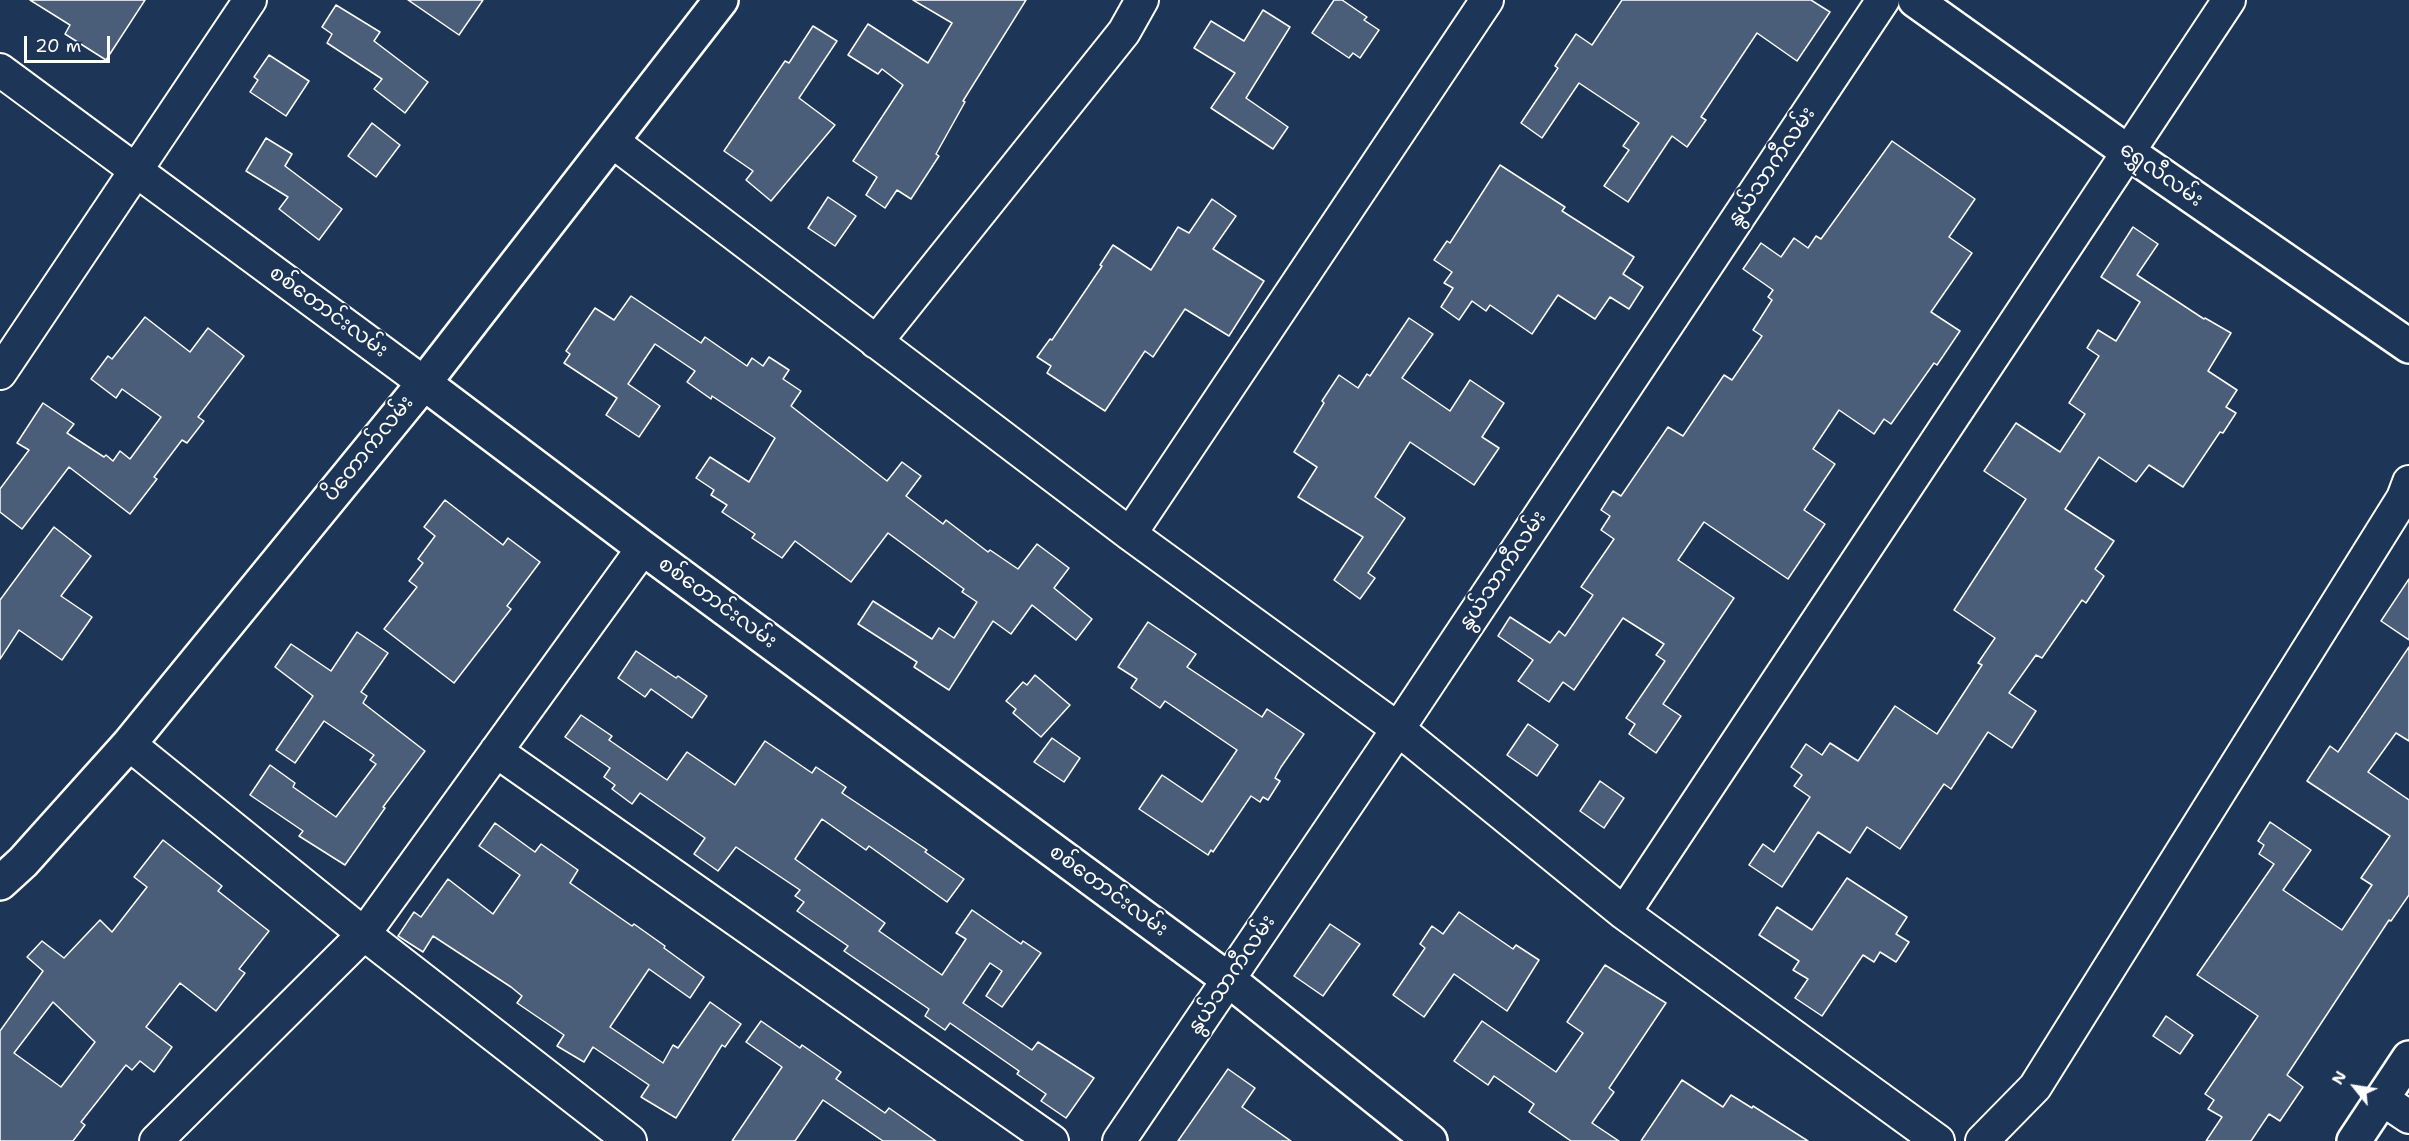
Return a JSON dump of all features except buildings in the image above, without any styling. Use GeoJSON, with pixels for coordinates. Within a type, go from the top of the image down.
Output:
{"type":"FeatureCollection","features":[{"type":"Feature","properties":{"kind":"street"},"geometry":{"type":"LineString","coordinates":[[0,373],[250,0]]}},
{"type":"Feature","properties":{"kind":"street","name":"ပိတောက်လမ်း"},"geometry":{"type":"LineString","coordinates":[[0,883],[22,862],[129,744],[424,383],[721,0]]}},
{"type":"Feature","properties":{"kind":"street"},"geometry":{"type":"LineString","coordinates":[[876,342],[1124,32],[1142,0]]}},
{"type":"Feature","properties":{"kind":"street"},"geometry":{"type":"LineString","coordinates":[[1130,534],[1487,0]]}},
{"type":"Feature","properties":{"kind":"street","name":"နွယ်သာကီလမ်း"},"geometry":{"type":"LineString","coordinates":[[1119,1141],[1398,729],[1883,0]]}},
{"type":"Feature","properties":{"kind":"street","name":"ရွှေလီလမ်း"},"geometry":{"type":"LineString","coordinates":[[1915,0],[2128,152],[2409,346]]}},
{"type":"Feature","properties":{"kind":"street"},"geometry":{"type":"LineString","coordinates":[[1624,913],[2229,0]]}},
{"type":"Feature","properties":{"kind":"street","name":"စစ်တောင်းလမ်း"},"geometry":{"type":"LineString","coordinates":[[0,70],[1229,980],[1430,1141]]}},
{"type":"Feature","properties":{"kind":"street"},"geometry":{"type":"LineString","coordinates":[[612,141],[1130,534],[1398,729],[1624,913],[1938,1141]]}},
{"type":"Feature","properties":{"kind":"street"},"geometry":{"type":"LineString","coordinates":[[1982,1141],[2035,1087],[2403,498],[2409,482]]}},
{"type":"Feature","properties":{"kind":"street"},"geometry":{"type":"LineString","coordinates":[[156,1141],[364,934],[643,548]]}},
{"type":"Feature","properties":{"kind":"street"},"geometry":{"type":"LineString","coordinates":[[129,744],[364,934],[630,1141]]}},
{"type":"Feature","properties":{"kind":"street"},"geometry":{"type":"LineString","coordinates":[[496,751],[1052,1141]]}},
{"type":"Feature","properties":{"kind":"street"},"geometry":{"type":"LineString","coordinates":[[2354,1141],[2409,1058]]}},
{"type":"Feature","properties":{"kind":"street"},"geometry":{"type":"LineString","coordinates":[[2382,1099],[2409,1117]]}}]}
